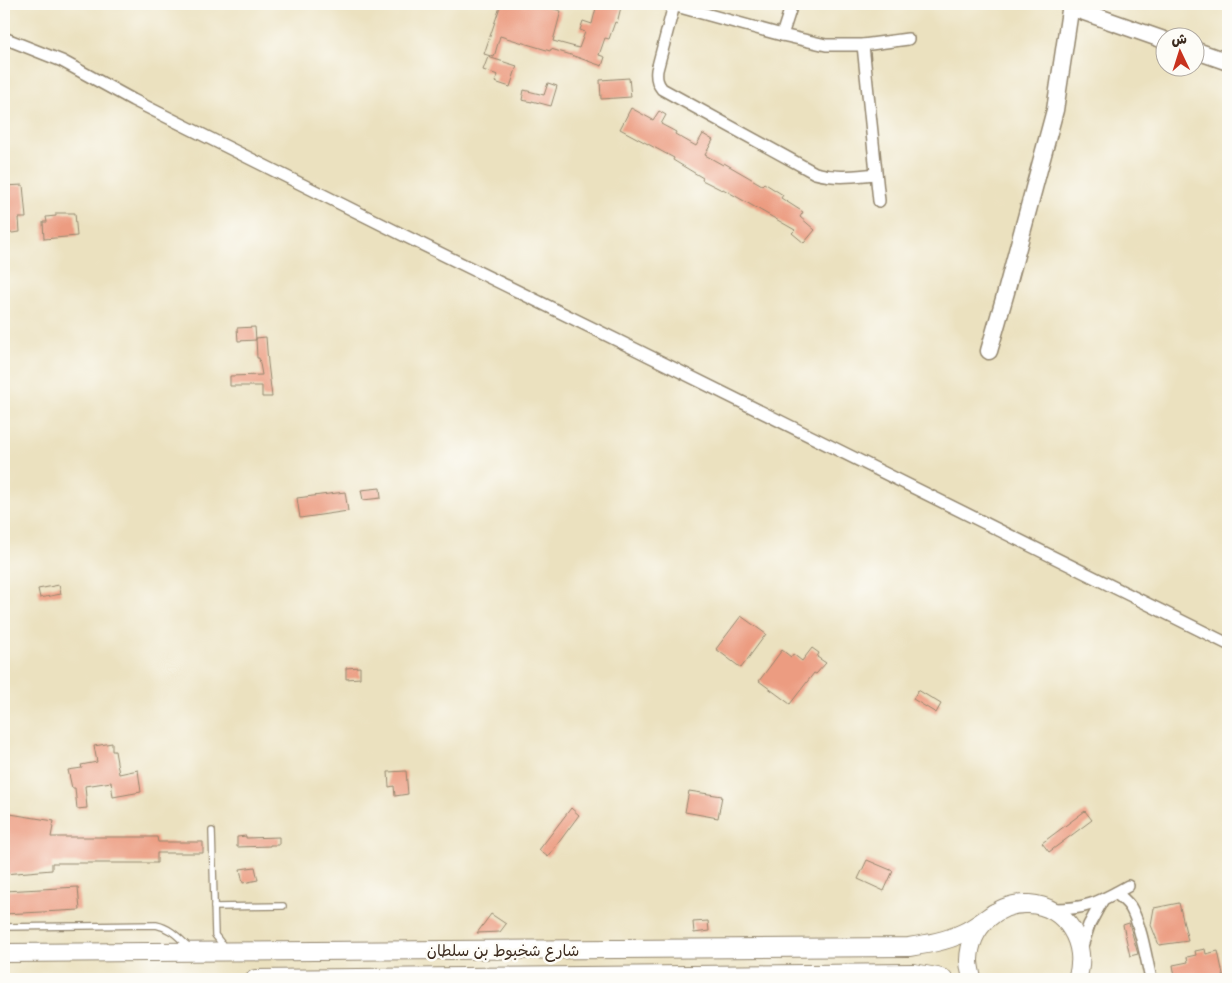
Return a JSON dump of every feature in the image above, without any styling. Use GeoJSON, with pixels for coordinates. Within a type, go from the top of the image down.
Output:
{"type":"FeatureCollection","features":[{"type":"Feature","properties":{"kind":"main road"},"geometry":{"type":"LineString","coordinates":[[972,979],[969,962],[971,944],[980,927],[994,914],[1011,906],[1029,904],[1048,908],[1063,919],[1075,934],[1081,951],[1081,970],[1077,979]]}},
{"type":"Feature","properties":{"kind":"main road","name":"شارع شخبوط بن سلطان"},"geometry":{"type":"LineString","coordinates":[[4,953],[206,945],[228,951],[909,947],[932,944],[949,939],[966,932],[994,914]]}},
{"type":"Feature","properties":{"kind":"main road","name":"شارع شخبوط بن سلطان"},"geometry":{"type":"LineString","coordinates":[[255,979],[844,976],[913,973],[944,979]]}},
{"type":"Feature","properties":{"kind":"street"},"geometry":{"type":"LineString","coordinates":[[782,35],[792,4]]}},
{"type":"Feature","properties":{"kind":"street"},"geometry":{"type":"LineString","coordinates":[[876,174],[829,177],[814,173],[662,89],[656,77],[672,5],[826,45],[863,45],[908,39]]}},
{"type":"Feature","properties":{"kind":"street"},"geometry":{"type":"LineString","coordinates":[[989,351],[1055,110],[1071,5],[1154,36]]}},
{"type":"Feature","properties":{"kind":"street"},"geometry":{"type":"LineString","coordinates":[[4,38],[62,61],[134,100],[403,235],[1228,644]]}},
{"type":"Feature","properties":{"kind":"street"},"geometry":{"type":"LineString","coordinates":[[863,45],[879,201]]}},
{"type":"Feature","properties":{"kind":"street"},"geometry":{"type":"LineString","coordinates":[[1204,54],[1228,62]]}},
{"type":"Feature","properties":{"kind":"street"},"geometry":{"type":"LineString","coordinates":[[1048,908],[1076,908],[1089,905],[1102,901],[1128,886]]}},
{"type":"Feature","properties":{"kind":"street"},"geometry":{"type":"LineString","coordinates":[[1116,893],[1132,910],[1139,928],[1151,979]]}},
{"type":"Feature","properties":{"kind":"street"},"geometry":{"type":"LineString","coordinates":[[1081,951],[1089,925],[1102,901]]}},
{"type":"Feature","properties":{"kind":"lane"},"geometry":{"type":"LineString","coordinates":[[4,927],[156,925],[206,945],[214,907],[212,831]]}},
{"type":"Feature","properties":{"kind":"lane"},"geometry":{"type":"LineString","coordinates":[[214,907],[283,906]]}},
{"type":"Feature","properties":{"kind":"building"},"geometry":{"type":"Polygon","coordinates":[[[501,4],[535,4],[561,11],[553,41],[579,48],[585,32],[580,30],[583,21],[592,24],[597,4],[621,7],[617,23],[615,22],[609,39],[605,38],[599,55],[605,57],[602,66],[551,49],[550,51],[500,36],[494,57],[484,54],[501,4]]]}},
{"type":"Feature","properties":{"kind":"building"},"geometry":{"type":"Polygon","coordinates":[[[488,57],[517,66],[510,87],[495,82],[498,75],[483,70],[488,57]]]}},
{"type":"Feature","properties":{"kind":"building"},"geometry":{"type":"Polygon","coordinates":[[[629,78],[631,97],[601,99],[600,80],[629,78]]]}},
{"type":"Feature","properties":{"kind":"building"},"geometry":{"type":"Polygon","coordinates":[[[548,83],[557,86],[551,106],[522,100],[524,90],[544,95],[548,83]]]}},
{"type":"Feature","properties":{"kind":"building"},"geometry":{"type":"Polygon","coordinates":[[[631,108],[653,120],[659,111],[666,115],[661,124],[696,146],[703,134],[713,140],[705,155],[723,165],[724,163],[762,185],[764,183],[783,195],[781,198],[803,212],[800,217],[815,230],[804,243],[792,233],[795,230],[723,189],[702,180],[703,178],[673,160],[674,158],[620,129],[631,108]]]}},
{"type":"Feature","properties":{"kind":"building"},"geometry":{"type":"Polygon","coordinates":[[[23,185],[26,218],[19,218],[20,232],[4,234],[4,186],[23,185]]]}},
{"type":"Feature","properties":{"kind":"building"},"geometry":{"type":"Polygon","coordinates":[[[56,213],[75,213],[77,236],[44,239],[43,222],[47,222],[46,217],[56,216],[56,213]]]}},
{"type":"Feature","properties":{"kind":"building"},"geometry":{"type":"Polygon","coordinates":[[[255,327],[256,340],[238,341],[237,328],[255,327]]]}},
{"type":"Feature","properties":{"kind":"building"},"geometry":{"type":"Polygon","coordinates":[[[266,337],[272,397],[262,397],[262,386],[230,386],[230,376],[262,375],[259,358],[257,358],[256,338],[266,337]]]}},
{"type":"Feature","properties":{"kind":"building"},"geometry":{"type":"Polygon","coordinates":[[[380,488],[381,498],[363,500],[361,490],[380,488]]]}},
{"type":"Feature","properties":{"kind":"building"},"geometry":{"type":"Polygon","coordinates":[[[345,492],[348,511],[300,518],[297,498],[345,492]]]}},
{"type":"Feature","properties":{"kind":"building"},"geometry":{"type":"Polygon","coordinates":[[[59,585],[61,594],[40,598],[38,589],[59,585]]]}},
{"type":"Feature","properties":{"kind":"building"},"geometry":{"type":"Polygon","coordinates":[[[741,616],[766,634],[741,668],[716,649],[741,616]]]}},
{"type":"Feature","properties":{"kind":"building"},"geometry":{"type":"Polygon","coordinates":[[[812,648],[819,653],[817,657],[826,663],[816,674],[814,673],[790,704],[759,681],[782,650],[791,657],[793,654],[802,661],[812,648]]]}},
{"type":"Feature","properties":{"kind":"building"},"geometry":{"type":"Polygon","coordinates":[[[360,667],[360,678],[346,679],[346,668],[360,667]]]}},
{"type":"Feature","properties":{"kind":"building"},"geometry":{"type":"Polygon","coordinates":[[[918,690],[941,704],[936,713],[913,699],[918,690]]]}},
{"type":"Feature","properties":{"kind":"building"},"geometry":{"type":"Polygon","coordinates":[[[112,743],[112,751],[115,751],[119,774],[138,770],[141,792],[113,797],[111,782],[85,786],[87,808],[77,809],[75,788],[72,788],[68,770],[82,768],[81,765],[97,762],[94,746],[112,743]]]}},
{"type":"Feature","properties":{"kind":"building"},"geometry":{"type":"Polygon","coordinates":[[[406,771],[408,794],[395,796],[394,786],[389,787],[388,772],[406,771]]]}},
{"type":"Feature","properties":{"kind":"building"},"geometry":{"type":"Polygon","coordinates":[[[689,791],[722,796],[718,818],[685,812],[689,791]]]}},
{"type":"Feature","properties":{"kind":"building"},"geometry":{"type":"Polygon","coordinates":[[[571,808],[579,815],[548,857],[539,850],[571,808]]]}},
{"type":"Feature","properties":{"kind":"building"},"geometry":{"type":"Polygon","coordinates":[[[1085,811],[1092,820],[1049,852],[1042,843],[1085,811]]]}},
{"type":"Feature","properties":{"kind":"building"},"geometry":{"type":"Polygon","coordinates":[[[4,813],[54,821],[51,837],[157,837],[158,842],[203,842],[203,853],[157,853],[157,863],[52,863],[52,870],[4,874],[4,849],[9,849],[8,829],[4,828],[4,813]]]}},
{"type":"Feature","properties":{"kind":"building"},"geometry":{"type":"Polygon","coordinates":[[[246,836],[246,838],[279,837],[279,845],[237,847],[237,837],[246,836]]]}},
{"type":"Feature","properties":{"kind":"building"},"geometry":{"type":"Polygon","coordinates":[[[867,860],[893,871],[884,891],[858,879],[867,860]]]}},
{"type":"Feature","properties":{"kind":"building"},"geometry":{"type":"Polygon","coordinates":[[[255,867],[258,880],[243,883],[240,869],[255,867]]]}},
{"type":"Feature","properties":{"kind":"building"},"geometry":{"type":"Polygon","coordinates":[[[78,887],[80,910],[4,914],[4,891],[78,887]]]}},
{"type":"Feature","properties":{"kind":"building"},"geometry":{"type":"Polygon","coordinates":[[[1179,903],[1188,941],[1159,945],[1151,925],[1154,908],[1179,903]]]}},
{"type":"Feature","properties":{"kind":"building"},"geometry":{"type":"Polygon","coordinates":[[[491,914],[506,924],[500,932],[477,933],[491,914]]]}},
{"type":"Feature","properties":{"kind":"building"},"geometry":{"type":"Polygon","coordinates":[[[708,921],[709,931],[694,933],[693,922],[708,921]]]}},
{"type":"Feature","properties":{"kind":"building"},"geometry":{"type":"Polygon","coordinates":[[[1129,923],[1138,954],[1130,956],[1123,925],[1129,923]]]}},
{"type":"Feature","properties":{"kind":"building"},"geometry":{"type":"Polygon","coordinates":[[[1205,949],[1206,954],[1218,951],[1224,979],[1192,979],[1191,974],[1175,977],[1173,965],[1188,962],[1187,957],[1196,955],[1195,951],[1205,949]]]}}]}
